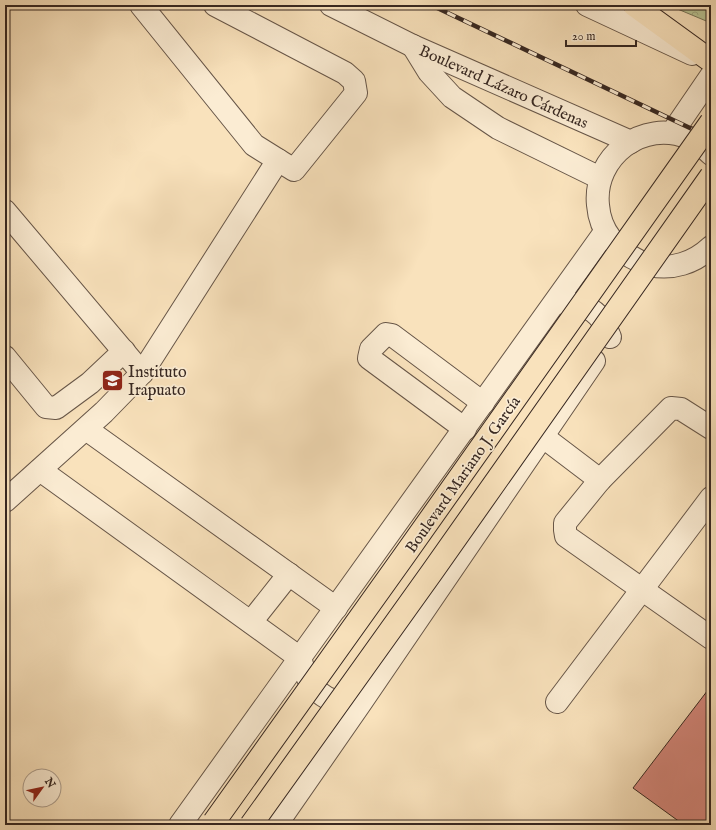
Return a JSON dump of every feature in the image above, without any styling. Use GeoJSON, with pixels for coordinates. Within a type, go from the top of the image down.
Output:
{"type":"FeatureCollection","features":[{"type":"Feature","properties":{"kind":"main road"},"geometry":{"type":"LineString","coordinates":[[634,5],[711,62]]}},
{"type":"Feature","properties":{"kind":"main road","name":"Boulevard Mariano J. García"},"geometry":{"type":"LineString","coordinates":[[213,823],[711,122]]}},
{"type":"Feature","properties":{"kind":"main road","name":"Boulevard Mariano J. García"},"geometry":{"type":"LineString","coordinates":[[251,825],[437,565],[711,176]]}},
{"type":"Feature","properties":{"kind":"street"},"geometry":{"type":"LineString","coordinates":[[141,5],[254,145],[294,170],[356,93],[354,81],[345,73],[215,5]]}},
{"type":"Feature","properties":{"kind":"street"},"geometry":{"type":"LineString","coordinates":[[331,5],[413,46]]}},
{"type":"Feature","properties":{"kind":"street"},"geometry":{"type":"LineString","coordinates":[[587,5],[711,62]]}},
{"type":"Feature","properties":{"kind":"street","name":"Boulevard Lázaro Cárdenas"},"geometry":{"type":"LineString","coordinates":[[413,46],[631,142]]}},
{"type":"Feature","properties":{"kind":"street","name":"Boulevard Lázaro Cárdenas"},"geometry":{"type":"LineString","coordinates":[[413,46],[429,72],[452,97],[498,128],[600,178]]}},
{"type":"Feature","properties":{"kind":"street"},"geometry":{"type":"LineString","coordinates":[[672,133],[711,76]]}},
{"type":"Feature","properties":{"kind":"street"},"geometry":{"type":"LineString","coordinates":[[711,154],[703,146],[688,138],[672,133],[658,133],[643,136],[618,151],[607,164],[600,178],[597,196],[599,215],[605,232],[619,249],[637,261],[658,267],[674,266],[690,262],[704,254],[711,247]]}},
{"type":"Feature","properties":{"kind":"street"},"geometry":{"type":"LineString","coordinates":[[5,501],[86,429],[142,373],[278,160]]}},
{"type":"Feature","properties":{"kind":"street"},"geometry":{"type":"LineString","coordinates":[[5,211],[142,373]]}},
{"type":"Feature","properties":{"kind":"street"},"geometry":{"type":"LineString","coordinates":[[180,825],[605,232]]}},
{"type":"Feature","properties":{"kind":"street"},"geometry":{"type":"LineString","coordinates":[[276,825],[658,267]]}},
{"type":"Feature","properties":{"kind":"street"},"geometry":{"type":"LineString","coordinates":[[555,302],[577,304],[586,307],[601,319],[610,337]]}},
{"type":"Feature","properties":{"kind":"street"},"geometry":{"type":"LineString","coordinates":[[465,428],[369,358],[371,349],[386,334],[392,335],[483,403]]}},
{"type":"Feature","properties":{"kind":"street"},"geometry":{"type":"LineString","coordinates":[[5,357],[46,407],[56,408],[90,383],[124,351]]}},
{"type":"Feature","properties":{"kind":"street"},"geometry":{"type":"LineString","coordinates":[[90,383],[109,406]]}},
{"type":"Feature","properties":{"kind":"street"},"geometry":{"type":"LineString","coordinates":[[711,428],[681,409],[671,408],[600,480],[565,523],[566,536],[711,638]]}},
{"type":"Feature","properties":{"kind":"street"},"geometry":{"type":"LineString","coordinates":[[86,429],[336,608]]}},
{"type":"Feature","properties":{"kind":"street"},"geometry":{"type":"LineString","coordinates":[[542,436],[600,480]]}},
{"type":"Feature","properties":{"kind":"street"},"geometry":{"type":"LineString","coordinates":[[40,470],[300,658],[310,684],[320,694],[332,701],[346,704],[360,704]]}},
{"type":"Feature","properties":{"kind":"street"},"geometry":{"type":"LineString","coordinates":[[557,702],[711,498]]}},
{"type":"Feature","properties":{"kind":"street"},"geometry":{"type":"LineString","coordinates":[[251,622],[289,574]]}},
{"type":"Feature","properties":{"kind":"green space"},"geometry":{"type":"Polygon","coordinates":[[[668,5],[711,5],[711,23],[668,5]]]}},
{"type":"Feature","properties":{"kind":"building"},"geometry":{"type":"Polygon","coordinates":[[[711,686],[711,825],[684,825],[633,788],[711,686]]]}},
{"type":"Feature","properties":{"kind":"railway"},"geometry":{"type":"LineString","coordinates":[[431,5],[711,138]]}},
{"type":"Feature","properties":{"kind":"place","name":"Instituto Irapuato"},"geometry":{"type":"Point","coordinates":[113,380]}}]}
